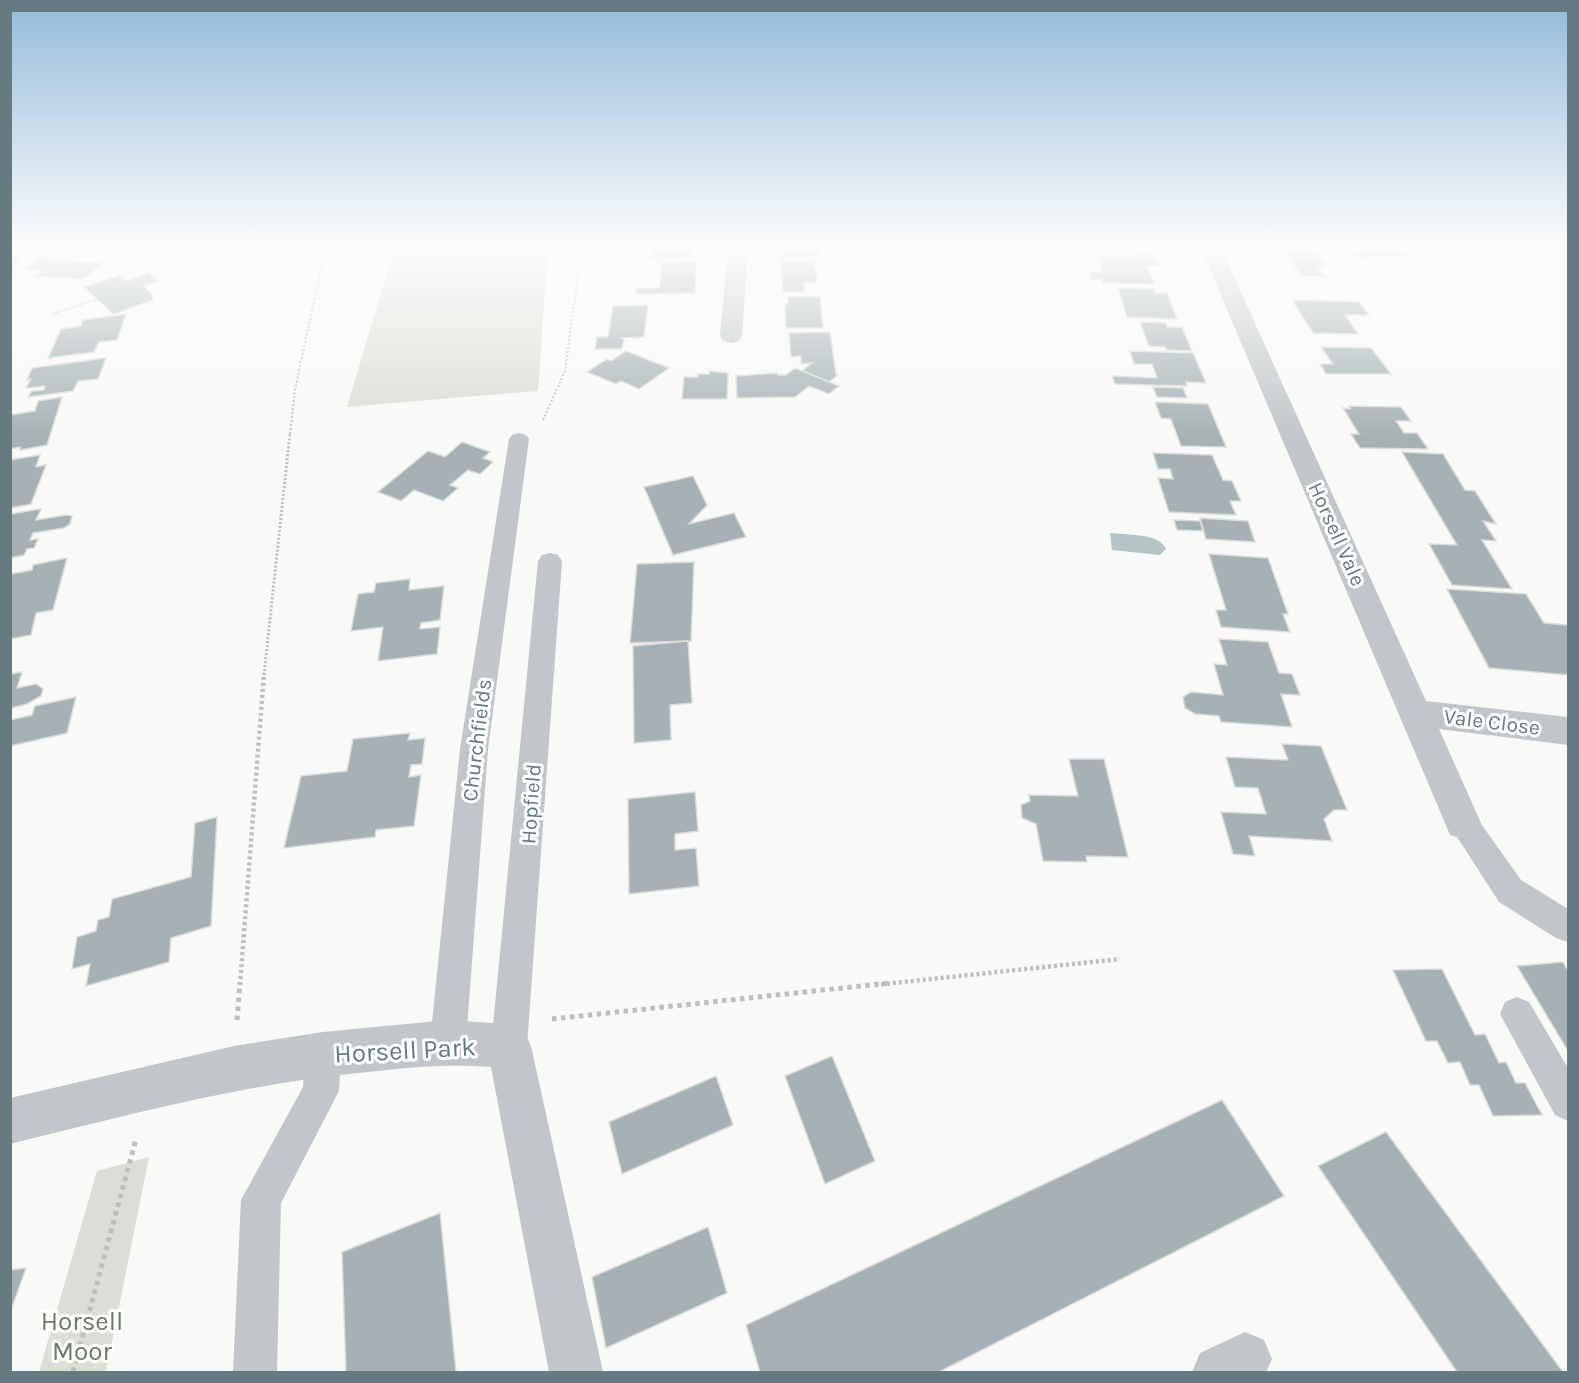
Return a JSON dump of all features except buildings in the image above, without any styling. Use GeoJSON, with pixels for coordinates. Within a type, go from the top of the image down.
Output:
{"type":"FeatureCollection","features":[{"type":"Feature","properties":{"kind":"street"},"geometry":{"type":"LineString","coordinates":[[726,327],[728,311]]}},
{"type":"Feature","properties":{"kind":"street","name":"Horsell Vale"},"geometry":{"type":"LineString","coordinates":[[1238,311],[1463,823]]}},
{"type":"Feature","properties":{"kind":"street","name":"Vale Close"},"geometry":{"type":"LineString","coordinates":[[1416,713],[1569,730]]}},
{"type":"Feature","properties":{"kind":"street","name":"Horsell Park"},"geometry":{"type":"LineString","coordinates":[[10,1121],[234,1068],[323,1054],[511,1035]]}},
{"type":"Feature","properties":{"kind":"street"},"geometry":{"type":"LineString","coordinates":[[511,1035],[576,1372]]}},
{"type":"Feature","properties":{"kind":"lane","name":"Churchfields"},"geometry":{"type":"LineString","coordinates":[[448,1042],[474,750],[519,439]]}},
{"type":"Feature","properties":{"kind":"lane","name":"Hopfield"},"geometry":{"type":"LineString","coordinates":[[511,1035],[550,561]]}},
{"type":"Feature","properties":{"kind":"lane"},"geometry":{"type":"LineString","coordinates":[[1463,823],[1510,891],[1569,927]]}},
{"type":"Feature","properties":{"kind":"lane"},"geometry":{"type":"LineString","coordinates":[[1517,1014],[1569,1102]]}},
{"type":"Feature","properties":{"kind":"lane"},"geometry":{"type":"LineString","coordinates":[[255,1372],[261,1200],[321,1090],[323,1054]]}},
{"type":"Feature","properties":{"kind":"path"},"geometry":{"type":"LineString","coordinates":[[54,314],[64,311]]}},
{"type":"Feature","properties":{"kind":"path"},"geometry":{"type":"LineString","coordinates":[[234,1068],[264,664],[295,390],[312,311]]}},
{"type":"Feature","properties":{"kind":"path"},"geometry":{"type":"LineString","coordinates":[[511,1035],[1120,959]]}},
{"type":"Feature","properties":{"kind":"path"},"geometry":{"type":"LineString","coordinates":[[73,1372],[150,1088]]}},
{"type":"Feature","properties":{"kind":"green space"},"geometry":{"type":"Polygon","coordinates":[[[376,311],[544,311],[538,391],[347,407],[376,311]]]}},
{"type":"Feature","properties":{"kind":"green space","name":"Horsell Moor"},"geometry":{"type":"Polygon","coordinates":[[[149,1157],[106,1372],[39,1372],[97,1171],[149,1157]]]}},
{"type":"Feature","properties":{"kind":"shaded area"},"geometry":{"type":"Polygon","coordinates":[[[1110,533],[1150,537],[1163,544],[1166,549],[1160,555],[1112,550],[1110,533]]]}}]}
